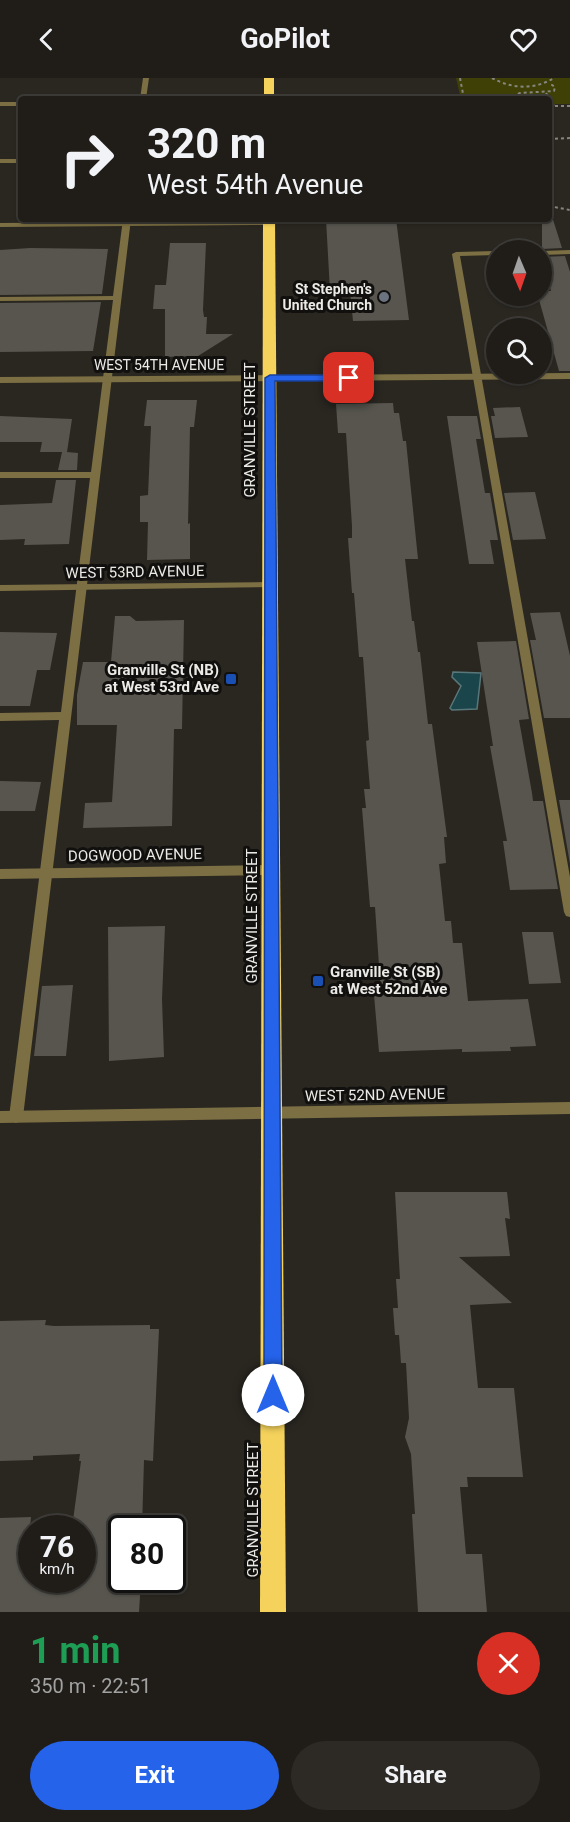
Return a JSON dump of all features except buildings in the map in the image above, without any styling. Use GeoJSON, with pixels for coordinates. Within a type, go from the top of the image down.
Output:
{"type":"FeatureCollection","features":[{"type":"Feature","properties":{"kind":"highway"},"geometry":{"type":"LineString","coordinates":[[269,78],[269,96]]}},
{"type":"Feature","properties":{"kind":"highway","name":"GRANVILLE STREET"},"geometry":{"type":"LineString","coordinates":[[269,222],[273,1612]]}},
{"type":"Feature","properties":{"kind":"street"},"geometry":{"type":"LineString","coordinates":[[143,96],[146,78]]}},
{"type":"Feature","properties":{"kind":"street"},"geometry":{"type":"LineString","coordinates":[[0,104],[18,104]]}},
{"type":"Feature","properties":{"kind":"street"},"geometry":{"type":"LineString","coordinates":[[0,161],[18,161]]}},
{"type":"Feature","properties":{"kind":"street"},"geometry":{"type":"LineString","coordinates":[[0,225],[95,222]]}},
{"type":"Feature","properties":{"kind":"street"},"geometry":{"type":"LineString","coordinates":[[16,1117],[127,222]]}},
{"type":"Feature","properties":{"kind":"street"},"geometry":{"type":"LineString","coordinates":[[552,253],[570,252]]}},
{"type":"Feature","properties":{"kind":"street"},"geometry":{"type":"LineString","coordinates":[[486,253],[456,254],[570,912]]}},
{"type":"Feature","properties":{"kind":"street"},"geometry":{"type":"LineString","coordinates":[[0,299],[117,298]]}},
{"type":"Feature","properties":{"kind":"street","name":"WEST 54TH AVENUE"},"geometry":{"type":"LineString","coordinates":[[0,380],[570,376]]}},
{"type":"Feature","properties":{"kind":"street"},"geometry":{"type":"LineString","coordinates":[[0,476],[96,475]]}},
{"type":"Feature","properties":{"kind":"street","name":"WEST 53RD AVENUE"},"geometry":{"type":"LineString","coordinates":[[0,588],[270,585]]}},
{"type":"Feature","properties":{"kind":"street"},"geometry":{"type":"LineString","coordinates":[[0,717],[66,716]]}},
{"type":"Feature","properties":{"kind":"street","name":"DOGWOOD AVENUE"},"geometry":{"type":"LineString","coordinates":[[0,874],[271,870]]}},
{"type":"Feature","properties":{"kind":"street","name":"WEST 52ND AVENUE"},"geometry":{"type":"LineString","coordinates":[[0,1117],[570,1108]]}},
{"type":"Feature","properties":{"kind":"path"},"geometry":{"type":"LineString","coordinates":[[459,78],[463,96]]}},
{"type":"Feature","properties":{"kind":"path"},"geometry":{"type":"LineString","coordinates":[[492,78],[501,83],[517,86],[534,86],[554,78]]}},
{"type":"Feature","properties":{"kind":"path"},"geometry":{"type":"LineString","coordinates":[[514,96],[520,93],[546,93],[556,89],[548,82]]}},
{"type":"Feature","properties":{"kind":"path"},"geometry":{"type":"LineString","coordinates":[[552,103],[554,106],[570,106]]}},
{"type":"Feature","properties":{"kind":"path"},"geometry":{"type":"LineString","coordinates":[[552,139],[570,138]]}},
{"type":"Feature","properties":{"kind":"path"},"geometry":{"type":"LineString","coordinates":[[552,207],[570,210]]}},
{"type":"Feature","properties":{"kind":"shaded area"},"geometry":{"type":"Polygon","coordinates":[[[456,78],[570,78],[570,104],[552,104],[552,96],[460,96],[456,78]]]}},
{"type":"Feature","properties":{"kind":"water"},"geometry":{"type":"Polygon","coordinates":[[[453,672],[481,673],[477,709],[452,710],[450,708],[461,686],[452,677],[453,672]]]}},
{"type":"Feature","properties":{"kind":"place","name":"St Stephen's United Church"},"geometry":{"type":"Point","coordinates":[384,297]}},
{"type":"Feature","properties":{"kind":"place","name":"Granville St (NB) at West 53rd Ave"},"geometry":{"type":"Point","coordinates":[231,679]}},
{"type":"Feature","properties":{"kind":"place","name":"Granville St (SB) at West 52nd Ave"},"geometry":{"type":"Point","coordinates":[318,981]}},
{"type":"Feature","properties":{"kind":"route"},"geometry":{"type":"LineString","coordinates":[[273,1395],[270,378],[349,378]]}}]}
